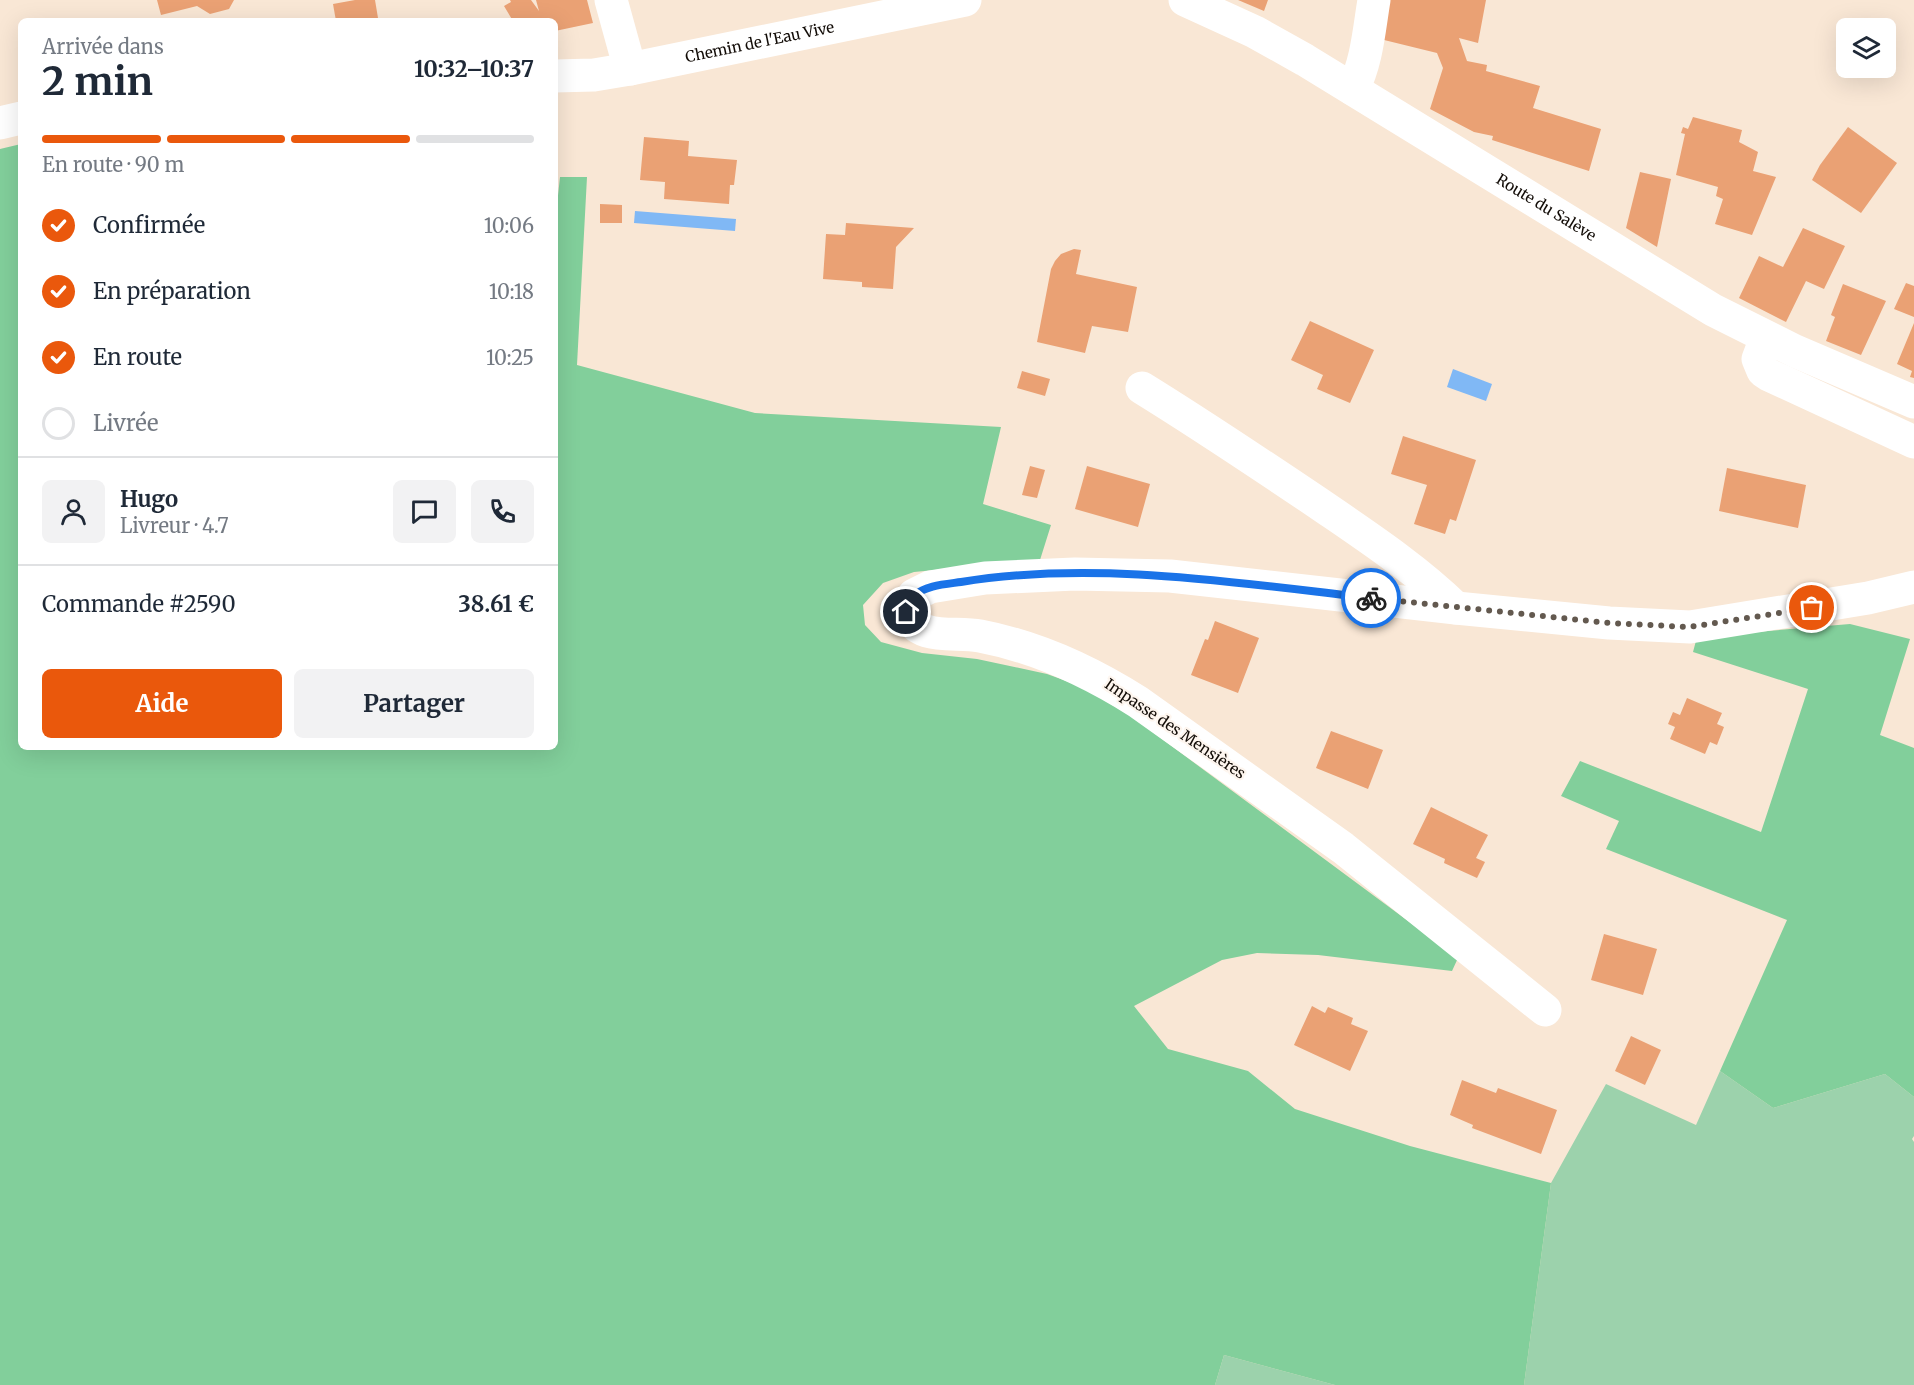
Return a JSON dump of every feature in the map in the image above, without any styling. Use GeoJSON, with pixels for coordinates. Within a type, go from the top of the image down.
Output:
{"type":"FeatureCollection","features":[{"type":"Feature","properties":{"kind":"street"},"geometry":{"type":"LineString","coordinates":[[611,0],[630,69]]}},
{"type":"Feature","properties":{"kind":"street","name":"Chemin de l'Eau Vive"},"geometry":{"type":"LineString","coordinates":[[558,76],[594,75],[630,69],[964,0]]}},
{"type":"Feature","properties":{"kind":"street","name":"Route du Salève"},"geometry":{"type":"LineString","coordinates":[[1185,0],[1255,32],[1353,89],[1713,310],[1766,338],[1914,402]]}},
{"type":"Feature","properties":{"kind":"street"},"geometry":{"type":"LineString","coordinates":[[1353,89],[1364,63],[1374,0]]}},
{"type":"Feature","properties":{"kind":"street"},"geometry":{"type":"LineString","coordinates":[[0,123],[18,119]]}},
{"type":"Feature","properties":{"kind":"street"},"geometry":{"type":"LineString","coordinates":[[1766,338],[1758,359],[1760,366],[1769,375],[1914,442]]}},
{"type":"Feature","properties":{"kind":"street"},"geometry":{"type":"LineString","coordinates":[[1142,387],[1373,541],[1431,584],[1456,608]]}},
{"type":"Feature","properties":{"kind":"street","name":"Impasse des Mensières"},"geometry":{"type":"LineString","coordinates":[[1545,1010],[1343,848],[1250,780],[1108,682],[1062,660],[1020,646],[979,636],[930,633],[918,629],[906,612],[914,595],[930,587],[985,578],[1075,574],[1170,576],[1456,608],[1609,623],[1689,627],[1847,602],[1914,587]]}},
{"type":"Feature","properties":{"kind":"green space"},"geometry":{"type":"Polygon","coordinates":[[[18,145],[18,750],[558,750],[558,195],[560,177],[587,177],[577,365],[755,413],[1001,427],[983,504],[1051,525],[1040,560],[914,572],[883,583],[863,605],[865,625],[881,642],[922,653],[977,659],[1047,674],[1080,686],[1131,716],[1458,958],[1452,971],[1318,955],[1257,953],[1222,960],[1134,1006],[1168,1049],[1248,1071],[1295,1109],[1410,1146],[1551,1183],[1524,1385],[1335,1385],[1224,1355],[1215,1385],[0,1385],[0,149],[18,145]]]}},
{"type":"Feature","properties":{"kind":"green space"},"geometry":{"type":"Polygon","coordinates":[[[1850,624],[1910,639],[1880,735],[1914,748],[1914,1097],[1885,1074],[1773,1108],[1720,1071],[1787,920],[1606,849],[1619,821],[1561,796],[1580,761],[1761,832],[1808,689],[1693,652],[1697,637],[1850,624]]]}},
{"type":"Feature","properties":{"kind":"green space"},"geometry":{"type":"Polygon","coordinates":[[[1720,1071],[1773,1108],[1885,1074],[1914,1097],[1914,1136],[1912,1139],[1914,1142],[1914,1385],[1524,1385],[1551,1183],[1606,1084],[1696,1125],[1720,1071]]]}},
{"type":"Feature","properties":{"kind":"green space"},"geometry":{"type":"Polygon","coordinates":[[[1224,1355],[1335,1385],[1215,1385],[1224,1355]]]}},
{"type":"Feature","properties":{"kind":"water"},"geometry":{"type":"Polygon","coordinates":[[[635,211],[736,219],[735,231],[634,223],[635,211]]]}},
{"type":"Feature","properties":{"kind":"water"},"geometry":{"type":"Polygon","coordinates":[[[1453,369],[1492,384],[1486,401],[1447,387],[1453,369]]]}},
{"type":"Feature","properties":{"kind":"building"},"geometry":{"type":"Polygon","coordinates":[[[157,0],[234,0],[229,9],[210,14],[197,6],[161,15],[157,0]]]}},
{"type":"Feature","properties":{"kind":"building"},"geometry":{"type":"Polygon","coordinates":[[[355,0],[375,0],[378,18],[335,18],[333,4],[355,0]]]}},
{"type":"Feature","properties":{"kind":"building"},"geometry":{"type":"Polygon","coordinates":[[[510,0],[531,0],[539,11],[536,0],[587,0],[593,23],[558,30],[558,18],[511,18],[504,6],[511,2],[510,0]]]}},
{"type":"Feature","properties":{"kind":"building"},"geometry":{"type":"Polygon","coordinates":[[[1238,0],[1268,0],[1264,11],[1238,0]]]}},
{"type":"Feature","properties":{"kind":"building"},"geometry":{"type":"Polygon","coordinates":[[[1386,0],[1486,0],[1478,43],[1459,38],[1467,61],[1487,65],[1486,71],[1540,86],[1533,108],[1601,129],[1589,171],[1492,140],[1493,136],[1474,132],[1430,109],[1443,68],[1437,53],[1380,39],[1386,0]]]}},
{"type":"Feature","properties":{"kind":"building"},"geometry":{"type":"Polygon","coordinates":[[[1693,117],[1742,130],[1739,142],[1758,152],[1753,171],[1776,177],[1752,235],[1715,224],[1723,199],[1716,196],[1718,187],[1676,175],[1685,134],[1681,133],[1683,127],[1688,129],[1693,117]]]}},
{"type":"Feature","properties":{"kind":"building"},"geometry":{"type":"Polygon","coordinates":[[[1848,127],[1897,163],[1861,213],[1812,180],[1820,165],[1848,127]]]}},
{"type":"Feature","properties":{"kind":"building"},"geometry":{"type":"Polygon","coordinates":[[[644,137],[689,141],[688,156],[737,160],[734,185],[730,185],[729,204],[664,199],[665,182],[640,180],[644,137]]]}},
{"type":"Feature","properties":{"kind":"building"},"geometry":{"type":"Polygon","coordinates":[[[1640,172],[1671,179],[1657,247],[1626,228],[1640,172]]]}},
{"type":"Feature","properties":{"kind":"building"},"geometry":{"type":"Polygon","coordinates":[[[600,204],[622,205],[622,223],[600,223],[600,204]]]}},
{"type":"Feature","properties":{"kind":"building"},"geometry":{"type":"Polygon","coordinates":[[[846,223],[914,228],[896,247],[893,289],[862,287],[862,282],[823,279],[826,234],[845,235],[846,223]]]}},
{"type":"Feature","properties":{"kind":"building"},"geometry":{"type":"Polygon","coordinates":[[[1803,228],[1845,246],[1824,289],[1806,281],[1786,322],[1739,298],[1759,256],[1783,267],[1803,228]]]}},
{"type":"Feature","properties":{"kind":"building"},"geometry":{"type":"Polygon","coordinates":[[[1074,249],[1081,250],[1076,274],[1137,287],[1128,332],[1092,326],[1085,353],[1037,342],[1051,269],[1061,254],[1074,249]]]}},
{"type":"Feature","properties":{"kind":"building"},"geometry":{"type":"Polygon","coordinates":[[[1906,283],[1914,286],[1914,317],[1894,309],[1906,283]]]}},
{"type":"Feature","properties":{"kind":"building"},"geometry":{"type":"Polygon","coordinates":[[[1843,284],[1886,301],[1861,355],[1826,341],[1835,317],[1831,315],[1843,284]]]}},
{"type":"Feature","properties":{"kind":"building"},"geometry":{"type":"Polygon","coordinates":[[[1310,321],[1374,350],[1350,403],[1317,389],[1323,375],[1291,360],[1310,321]]]}},
{"type":"Feature","properties":{"kind":"building"},"geometry":{"type":"Polygon","coordinates":[[[1914,323],[1914,378],[1910,377],[1912,371],[1897,364],[1914,323]]]}},
{"type":"Feature","properties":{"kind":"building"},"geometry":{"type":"Polygon","coordinates":[[[1022,371],[1050,379],[1045,396],[1017,388],[1022,371]]]}},
{"type":"Feature","properties":{"kind":"building"},"geometry":{"type":"Polygon","coordinates":[[[1403,436],[1476,460],[1456,521],[1450,519],[1445,534],[1414,524],[1427,485],[1391,474],[1403,436]]]}},
{"type":"Feature","properties":{"kind":"building"},"geometry":{"type":"Polygon","coordinates":[[[1030,466],[1045,470],[1037,498],[1022,495],[1030,466]]]}},
{"type":"Feature","properties":{"kind":"building"},"geometry":{"type":"Polygon","coordinates":[[[1087,466],[1150,484],[1138,527],[1075,509],[1087,466]]]}},
{"type":"Feature","properties":{"kind":"building"},"geometry":{"type":"Polygon","coordinates":[[[1727,468],[1806,485],[1798,528],[1719,511],[1727,468]]]}},
{"type":"Feature","properties":{"kind":"building"},"geometry":{"type":"Polygon","coordinates":[[[1215,621],[1259,638],[1238,693],[1191,675],[1205,639],[1208,640],[1215,621]]]}},
{"type":"Feature","properties":{"kind":"building"},"geometry":{"type":"Polygon","coordinates":[[[1687,698],[1722,713],[1717,724],[1724,727],[1717,745],[1710,742],[1705,754],[1670,739],[1675,727],[1668,724],[1673,712],[1680,715],[1687,698]]]}},
{"type":"Feature","properties":{"kind":"building"},"geometry":{"type":"Polygon","coordinates":[[[1331,731],[1383,750],[1368,789],[1316,768],[1331,731]]]}},
{"type":"Feature","properties":{"kind":"building"},"geometry":{"type":"Polygon","coordinates":[[[1431,807],[1488,835],[1476,858],[1485,862],[1477,878],[1444,863],[1445,859],[1413,844],[1431,807]]]}},
{"type":"Feature","properties":{"kind":"building"},"geometry":{"type":"Polygon","coordinates":[[[1604,934],[1657,949],[1643,995],[1591,980],[1604,934]]]}},
{"type":"Feature","properties":{"kind":"building"},"geometry":{"type":"Polygon","coordinates":[[[1312,1006],[1325,1013],[1328,1007],[1353,1018],[1351,1024],[1368,1031],[1350,1071],[1294,1045],[1312,1006]]]}},
{"type":"Feature","properties":{"kind":"building"},"geometry":{"type":"Polygon","coordinates":[[[1631,1036],[1661,1050],[1645,1085],[1615,1071],[1631,1036]]]}},
{"type":"Feature","properties":{"kind":"building"},"geometry":{"type":"Polygon","coordinates":[[[1462,1080],[1496,1093],[1498,1088],[1557,1110],[1541,1154],[1472,1128],[1473,1125],[1450,1115],[1462,1080]]]}},
{"type":"Feature","properties":{"kind":"way so far"},"geometry":{"type":"LineString","coordinates":[[1371,598],[1609,623],[1689,627],[1812,608]]}},
{"type":"Feature","properties":{"kind":"route"},"geometry":{"type":"LineString","coordinates":[[906,612],[914,595],[930,587],[985,578],[1075,574],[1170,576],[1371,598]]}}]}
